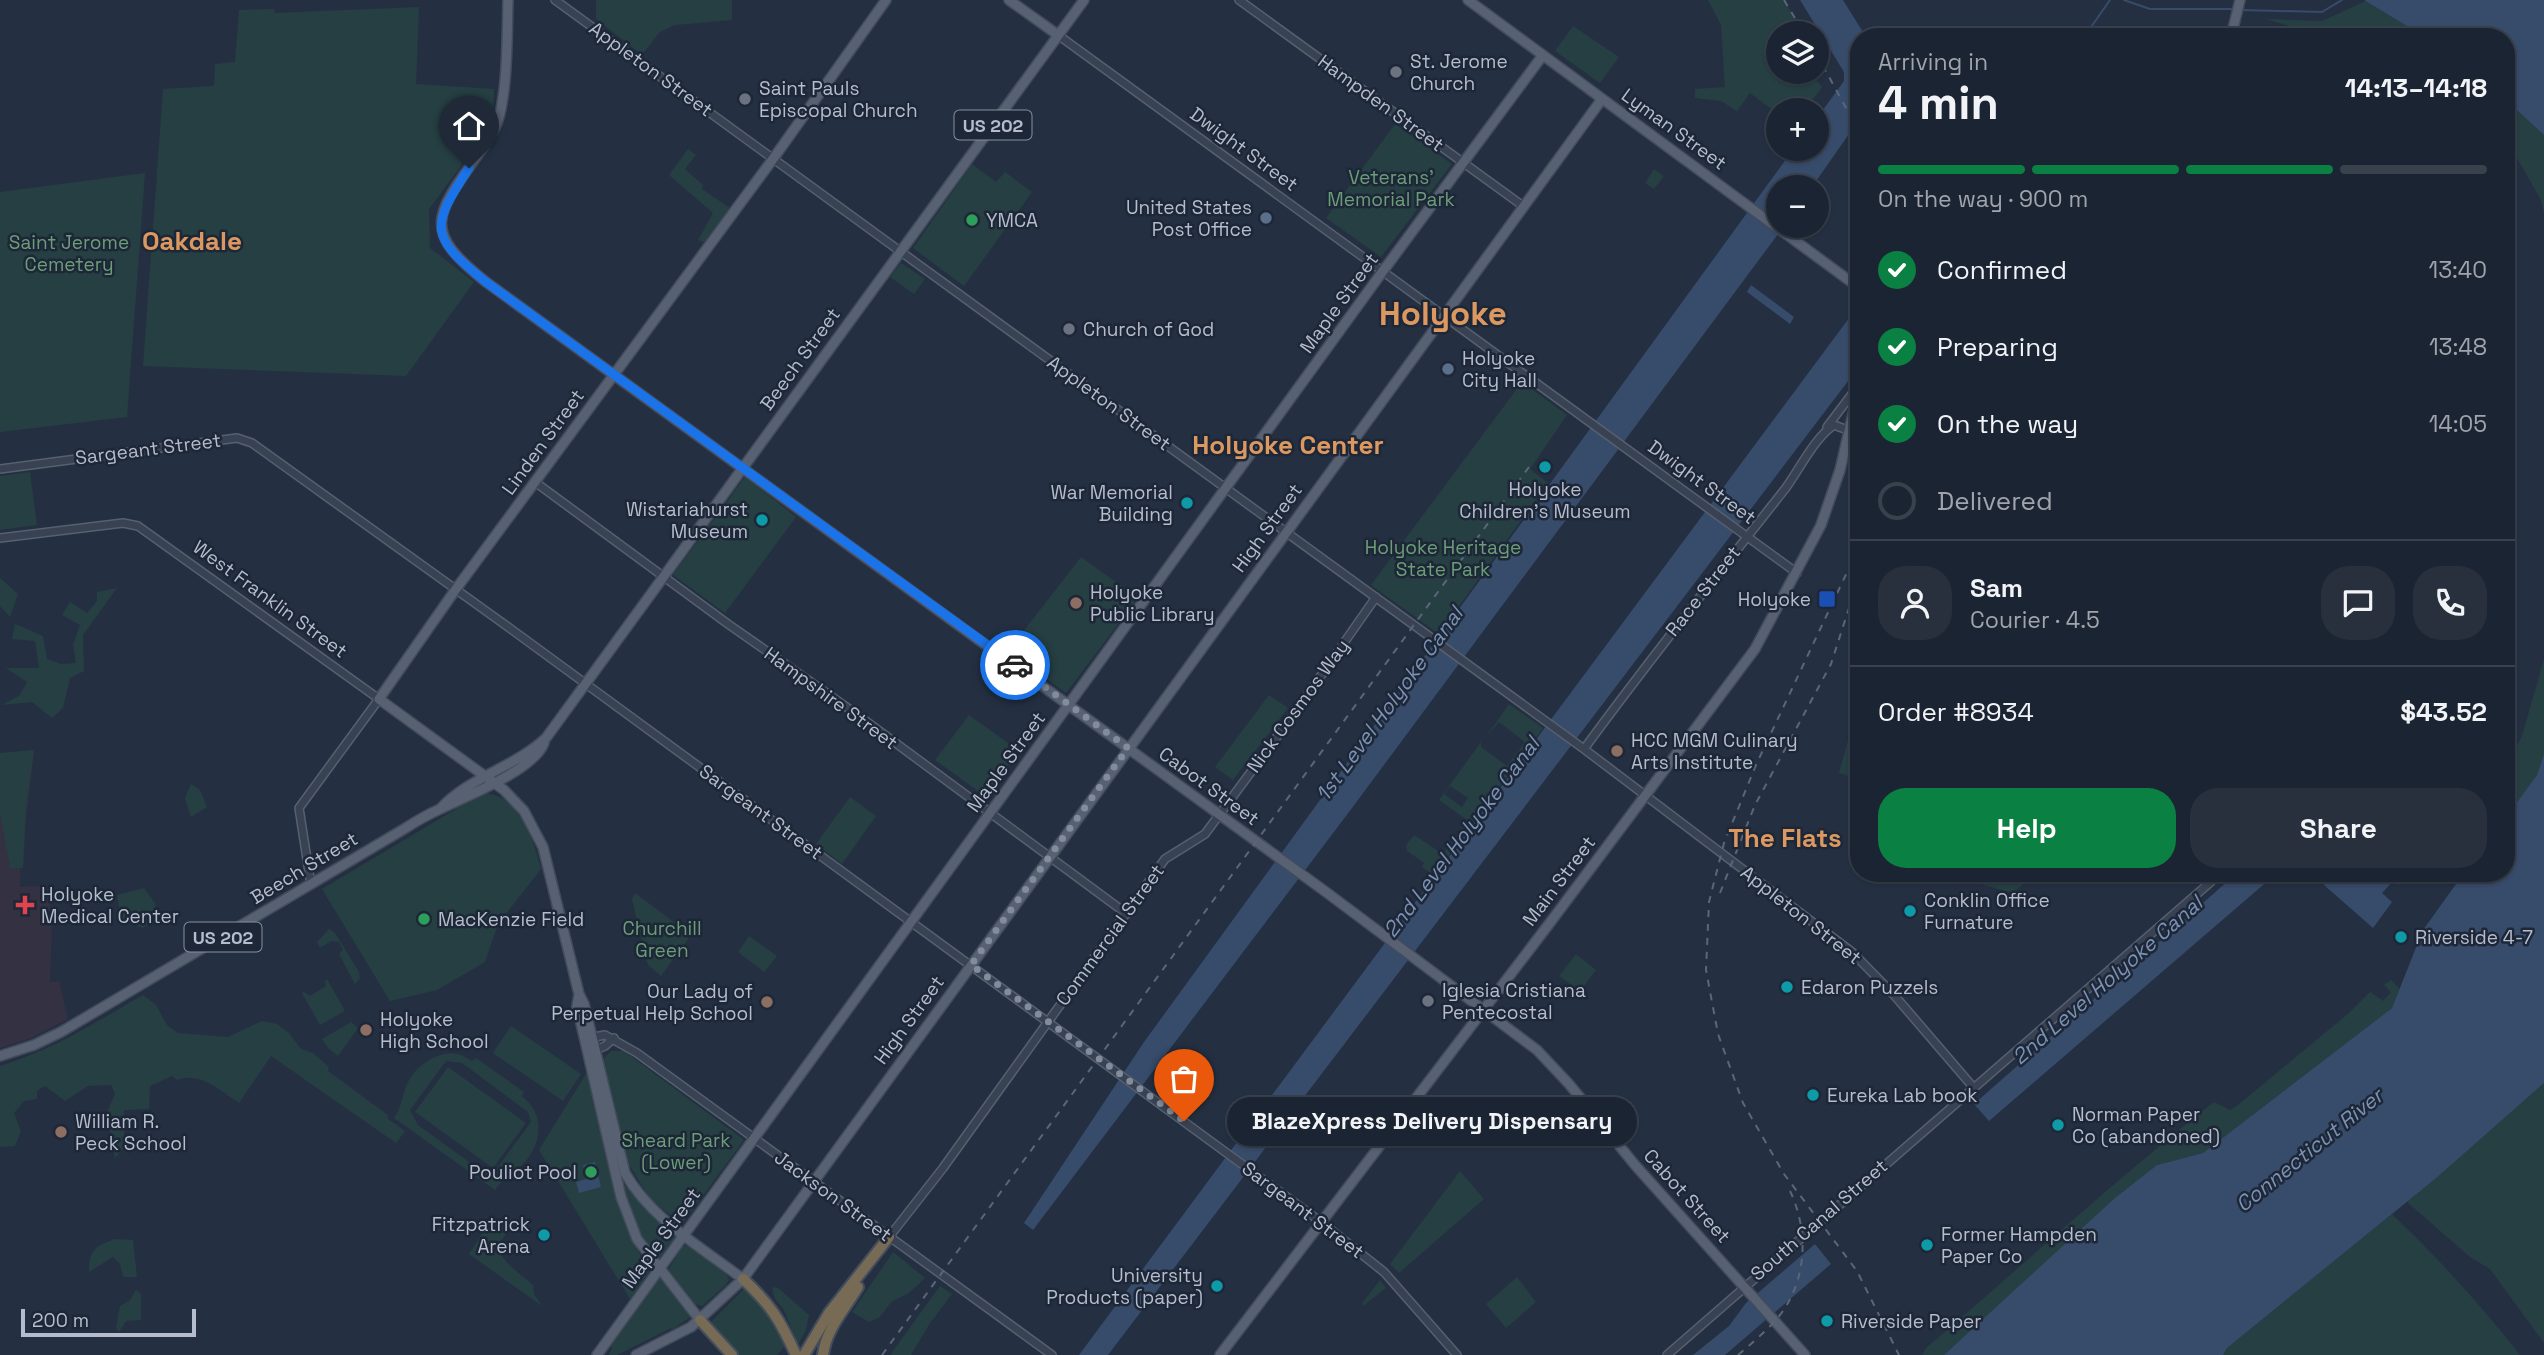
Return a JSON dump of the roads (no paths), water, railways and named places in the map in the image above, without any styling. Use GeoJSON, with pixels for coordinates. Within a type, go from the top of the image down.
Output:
{"type":"FeatureCollection","features":[{"type":"Feature","properties":{"kind":"highway"},"geometry":{"type":"LineString","coordinates":[[804,1355],[829,1313],[889,1237]]}},
{"type":"Feature","properties":{"kind":"highway"},"geometry":{"type":"LineString","coordinates":[[823,1355],[831,1328],[889,1237]]}},
{"type":"Feature","properties":{"kind":"highway"},"geometry":{"type":"LineString","coordinates":[[743,1279],[771,1306],[796,1355]]}},
{"type":"Feature","properties":{"kind":"highway"},"geometry":{"type":"LineString","coordinates":[[700,1320],[732,1355]]}},
{"type":"Feature","properties":{"kind":"main road","name":"Cabot Street"},"geometry":{"type":"LineString","coordinates":[[508,0],[499,120],[491,137],[450,197],[441,216],[441,228],[446,244],[468,267],[1419,960],[1548,1061],[1635,1165],[1805,1355]]}},
{"type":"Feature","properties":{"kind":"main road","name":"Linden Street"},"geometry":{"type":"LineString","coordinates":[[379,699],[456,589],[773,159],[886,0]]}},
{"type":"Feature","properties":{"kind":"main road","name":"Dwight Street"},"geometry":{"type":"LineString","coordinates":[[1009,0],[1058,35]]}},
{"type":"Feature","properties":{"kind":"main road","name":"Beech Street"},"geometry":{"type":"LineString","coordinates":[[441,808],[448,800],[524,755],[546,738],[1084,0]]}},
{"type":"Feature","properties":{"kind":"main road","name":"Lyman Street"},"geometry":{"type":"LineString","coordinates":[[1468,0],[1850,281]]}},
{"type":"Feature","properties":{"kind":"main road"},"geometry":{"type":"LineString","coordinates":[[2233,28],[2240,0]]}},
{"type":"Feature","properties":{"kind":"main road","name":"Maple Street"},"geometry":{"type":"LineString","coordinates":[[597,1355],[1383,271],[1544,55]]}},
{"type":"Feature","properties":{"kind":"main road","name":"High Street"},"geometry":{"type":"LineString","coordinates":[[636,1355],[691,1327],[743,1279],[1602,99]]}},
{"type":"Feature","properties":{"kind":"main road","name":"Main Street"},"geometry":{"type":"LineString","coordinates":[[1220,1355],[1755,649],[1814,540],[1829,503],[1850,431]]}},
{"type":"Feature","properties":{"kind":"main road","name":"West Franklin Street"},"geometry":{"type":"LineString","coordinates":[[379,699],[495,783],[524,811],[543,847],[579,994],[584,1004],[592,1052]]}},
{"type":"Feature","properties":{"kind":"main road","name":"Beech Street"},"geometry":{"type":"LineString","coordinates":[[0,1056],[34,1045],[61,1032],[441,808],[495,783],[534,758],[541,751],[546,738]]}},
{"type":"Feature","properties":{"kind":"main road"},"geometry":{"type":"LineString","coordinates":[[592,1052],[625,1173],[637,1194],[653,1211],[743,1279]]}},
{"type":"Feature","properties":{"kind":"main road"},"geometry":{"type":"LineString","coordinates":[[592,1052],[621,1197],[630,1224],[637,1239],[700,1320]]}},
{"type":"Feature","properties":{"kind":"street","name":"Appleton Street"},"geometry":{"type":"LineString","coordinates":[[555,0],[1286,530],[1576,743],[1860,958],[1973,1087]]}},
{"type":"Feature","properties":{"kind":"street","name":"Hampden Street"},"geometry":{"type":"LineString","coordinates":[[1239,0],[1523,206]]}},
{"type":"Feature","properties":{"kind":"street","name":"Dwight Street"},"geometry":{"type":"LineString","coordinates":[[1058,35],[1797,573]]}},
{"type":"Feature","properties":{"kind":"street","name":"Race Street"},"geometry":{"type":"LineString","coordinates":[[1584,749],[1742,533],[1785,488],[1850,396]]}},
{"type":"Feature","properties":{"kind":"street"},"geometry":{"type":"LineString","coordinates":[[1823,435],[1834,425],[1850,431]]}},
{"type":"Feature","properties":{"kind":"street","name":"Sargeant Street"},"geometry":{"type":"LineString","coordinates":[[0,469],[237,438],[253,443],[1321,1222],[1384,1272],[1457,1355]]}},
{"type":"Feature","properties":{"kind":"street","name":"Hampshire Street"},"geometry":{"type":"LineString","coordinates":[[535,482],[1127,914]]}},
{"type":"Feature","properties":{"kind":"street","name":"West Franklin Street"},"geometry":{"type":"LineString","coordinates":[[0,538],[114,524],[138,526],[379,699]]}},
{"type":"Feature","properties":{"kind":"street","name":"Nick Cosmos Way"},"geometry":{"type":"LineString","coordinates":[[1220,814],[1376,597]]}},
{"type":"Feature","properties":{"kind":"street","name":"Linden Street"},"geometry":{"type":"LineString","coordinates":[[311,885],[299,808],[379,699]]}},
{"type":"Feature","properties":{"kind":"street","name":"Commercial Street"},"geometry":{"type":"LineString","coordinates":[[889,1237],[943,1168],[1165,859],[1205,834],[1220,814]]}},
{"type":"Feature","properties":{"kind":"street","name":"South Canal Street"},"geometry":{"type":"LineString","coordinates":[[1667,1355],[2211,882]]}},
{"type":"Feature","properties":{"kind":"street"},"geometry":{"type":"LineString","coordinates":[[588,1038],[606,1035],[614,1038]]}},
{"type":"Feature","properties":{"kind":"street"},"geometry":{"type":"LineString","coordinates":[[592,1052],[614,1038]]}},
{"type":"Feature","properties":{"kind":"street","name":"Jackson Street"},"geometry":{"type":"LineString","coordinates":[[614,1038],[1052,1355]]}},
{"type":"Feature","properties":{"kind":"water"},"geometry":{"type":"Polygon","coordinates":[[[1800,0],[1843,0],[1860,28],[1850,28],[1850,132],[1820,175],[1775,175],[1785,161],[1829,161],[1829,102],[1844,81],[1844,72],[1829,47],[1829,21],[1813,21],[1800,0]]]}},
{"type":"Feature","properties":{"kind":"water"},"geometry":{"type":"Polygon","coordinates":[[[2364,0],[2544,0],[2544,135],[2515,108],[2515,28],[2410,28],[2364,0]]]}},
{"type":"Feature","properties":{"kind":"water"},"geometry":{"type":"Polygon","coordinates":[[[1766,187],[1766,238],[1775,238],[1349,812],[1033,1230],[1024,1223],[1144,1042],[1766,187]]]}},
{"type":"Feature","properties":{"kind":"water"},"geometry":{"type":"Polygon","coordinates":[[[1751,285],[1794,317],[1790,324],[1747,292],[1751,285]]]}},
{"type":"Feature","properties":{"kind":"water"},"geometry":{"type":"Polygon","coordinates":[[[1850,317],[1850,379],[1108,1355],[1079,1355],[1850,317]]]}},
{"type":"Feature","properties":{"kind":"water","name":"Connecticut River"},"geometry":{"type":"Polygon","coordinates":[[[2544,754],[2544,1083],[2435,1179],[2227,1348],[2223,1355],[1944,1355],[2115,1198],[2157,1165],[2203,1153],[2392,1008],[2423,930],[2458,882],[2515,882],[2515,805],[2537,775],[2544,754]]]}},
{"type":"Feature","properties":{"kind":"water"},"geometry":{"type":"Polygon","coordinates":[[[2227,882],[2267,882],[1989,1121],[1974,1104],[2227,882]]]}},
{"type":"Feature","properties":{"kind":"water"},"geometry":{"type":"Polygon","coordinates":[[[2322,882],[2392,882],[2382,893],[2392,902],[2373,928],[2322,882]]]}},
{"type":"Feature","properties":{"kind":"water","name":"Pouliot Pool"},"geometry":{"type":"Polygon","coordinates":[[[595,1162],[601,1187],[579,1193],[576,1182],[586,1179],[583,1165],[595,1162]]]}},
{"type":"Feature","properties":{"kind":"water"},"geometry":{"type":"Polygon","coordinates":[[[1815,1244],[1831,1264],[1725,1355],[1693,1355],[1729,1326],[1746,1303],[1815,1244]]]}},
{"type":"Feature","properties":{"kind":"waterway"},"geometry":{"type":"LineString","coordinates":[[2090,28],[2110,0]]}},
{"type":"Feature","properties":{"kind":"waterway"},"geometry":{"type":"LineString","coordinates":[[2124,0],[2150,9],[2236,9]]}},
{"type":"Feature","properties":{"kind":"waterway"},"geometry":{"type":"LineString","coordinates":[[2241,10],[2322,12],[2342,0]]}},
{"type":"Feature","properties":{"kind":"railway"},"geometry":{"type":"LineString","coordinates":[[1784,0],[1797,21]]}},
{"type":"Feature","properties":{"kind":"railway"},"geometry":{"type":"LineString","coordinates":[[1829,77],[1850,115]]}},
{"type":"Feature","properties":{"kind":"railway"},"geometry":{"type":"LineString","coordinates":[[882,1355],[1529,467]]}},
{"type":"Feature","properties":{"kind":"railway"},"geometry":{"type":"LineString","coordinates":[[1850,566],[1756,765],[1724,843],[1709,902],[1706,970],[1718,1034],[1743,1103],[1784,1174],[1857,1271],[1899,1355]]}},
{"type":"Feature","properties":{"kind":"railway"},"geometry":{"type":"LineString","coordinates":[[1720,893],[1755,805],[1831,664],[1850,605]]}},
{"type":"Feature","properties":{"kind":"railway"},"geometry":{"type":"LineString","coordinates":[[1738,1355],[1775,1321],[1794,1291],[1802,1258],[1802,1241],[1801,1224],[1790,1191]]}},
{"type":"Feature","properties":{"kind":"place","name":"St. Jerome Church"},"geometry":{"type":"Point","coordinates":[1396,72]}},
{"type":"Feature","properties":{"kind":"place","name":"Saint Pauls Episcopal Church"},"geometry":{"type":"Point","coordinates":[745,99]}},
{"type":"Feature","properties":{"kind":"place","name":"United States Post Office"},"geometry":{"type":"Point","coordinates":[1266,218]}},
{"type":"Feature","properties":{"kind":"place","name":"YMCA"},"geometry":{"type":"Point","coordinates":[972,220]}},
{"type":"Feature","properties":{"kind":"place","name":"Church of God"},"geometry":{"type":"Point","coordinates":[1069,329]}},
{"type":"Feature","properties":{"kind":"place","name":"Holyoke City Hall"},"geometry":{"type":"Point","coordinates":[1448,369]}},
{"type":"Feature","properties":{"kind":"place","name":"Holyoke Children's Museum"},"geometry":{"type":"Point","coordinates":[1545,467]}},
{"type":"Feature","properties":{"kind":"place","name":"War Memorial Building"},"geometry":{"type":"Point","coordinates":[1187,503]}},
{"type":"Feature","properties":{"kind":"place","name":"Wistariahurst Museum"},"geometry":{"type":"Point","coordinates":[762,520]}},
{"type":"Feature","properties":{"kind":"place","name":"Holyoke"},"geometry":{"type":"Point","coordinates":[1827,599]}},
{"type":"Feature","properties":{"kind":"place","name":"Holyoke Public Library"},"geometry":{"type":"Point","coordinates":[1076,603]}},
{"type":"Feature","properties":{"kind":"place","name":"HCC MGM Culinary Arts Institute"},"geometry":{"type":"Point","coordinates":[1617,751]}},
{"type":"Feature","properties":{"kind":"place","name":"Holyoke Medical Center"},"geometry":{"type":"Point","coordinates":[25,905]}},
{"type":"Feature","properties":{"kind":"place","name":"Conklin Office Furnature"},"geometry":{"type":"Point","coordinates":[1910,911]}},
{"type":"Feature","properties":{"kind":"place","name":"MacKenzie Field"},"geometry":{"type":"Point","coordinates":[424,919]}},
{"type":"Feature","properties":{"kind":"place","name":"Riverside 4-7"},"geometry":{"type":"Point","coordinates":[2401,937]}},
{"type":"Feature","properties":{"kind":"place","name":"Edaron Puzzels"},"geometry":{"type":"Point","coordinates":[1787,987]}},
{"type":"Feature","properties":{"kind":"place","name":"Iglesia Cristiana Pentecostal"},"geometry":{"type":"Point","coordinates":[1428,1001]}},
{"type":"Feature","properties":{"kind":"place","name":"Our Lady of Perpetual Help School"},"geometry":{"type":"Point","coordinates":[767,1002]}},
{"type":"Feature","properties":{"kind":"place","name":"Holyoke High School"},"geometry":{"type":"Point","coordinates":[366,1030]}},
{"type":"Feature","properties":{"kind":"place","name":"Eureka Lab book"},"geometry":{"type":"Point","coordinates":[1813,1095]}},
{"type":"Feature","properties":{"kind":"place","name":"BlazeXpress Delivery Dispensary"},"geometry":{"type":"Point","coordinates":[1184,1121]}},
{"type":"Feature","properties":{"kind":"place","name":"Norman Paper Co (abandoned)"},"geometry":{"type":"Point","coordinates":[2058,1125]}},
{"type":"Feature","properties":{"kind":"place","name":"William R. Peck School"},"geometry":{"type":"Point","coordinates":[61,1132]}},
{"type":"Feature","properties":{"kind":"place","name":"Pouliot Pool"},"geometry":{"type":"Point","coordinates":[591,1172]}},
{"type":"Feature","properties":{"kind":"place","name":"Fitzpatrick Arena"},"geometry":{"type":"Point","coordinates":[544,1235]}},
{"type":"Feature","properties":{"kind":"place","name":"Former Hampden Paper Co"},"geometry":{"type":"Point","coordinates":[1927,1245]}},
{"type":"Feature","properties":{"kind":"place","name":"University Products (paper)"},"geometry":{"type":"Point","coordinates":[1217,1286]}},
{"type":"Feature","properties":{"kind":"place","name":"Riverside Paper"},"geometry":{"type":"Point","coordinates":[1827,1321]}},
{"type":"Feature","properties":{"kind":"district","name":"Oakdale"},"geometry":{"type":"Point","coordinates":[192,241]}},
{"type":"Feature","properties":{"kind":"district","name":"Holyoke"},"geometry":{"type":"Point","coordinates":[1443,314]}},
{"type":"Feature","properties":{"kind":"district","name":"Holyoke Center"},"geometry":{"type":"Point","coordinates":[1288,445]}},
{"type":"Feature","properties":{"kind":"district","name":"The Flats"},"geometry":{"type":"Point","coordinates":[1785,838]}},
{"type":"Feature","properties":{"kind":"park label","name":"Veterans' Memorial Park"},"geometry":{"type":"Point","coordinates":[1391,188]}},
{"type":"Feature","properties":{"kind":"park label","name":"Saint Jerome Cemetery"},"geometry":{"type":"Point","coordinates":[69,253]}},
{"type":"Feature","properties":{"kind":"park label","name":"Holyoke Heritage State Park"},"geometry":{"type":"Point","coordinates":[1443,558]}},
{"type":"Feature","properties":{"kind":"park label","name":"Churchill Green"},"geometry":{"type":"Point","coordinates":[662,939]}},
{"type":"Feature","properties":{"kind":"park label","name":"Sheard Park (Lower)"},"geometry":{"type":"Point","coordinates":[676,1151]}},
{"type":"Feature","properties":{"kind":"water label","name":"1st Level Holyoke Canal"},"geometry":{"type":"Point","coordinates":[1389,704]}},
{"type":"Feature","properties":{"kind":"water label","name":"2nd Level Holyoke Canal"},"geometry":{"type":"Point","coordinates":[1461,837]}},
{"type":"Feature","properties":{"kind":"water label","name":"2nd Level Holyoke Canal"},"geometry":{"type":"Point","coordinates":[2107,980]}}]}
